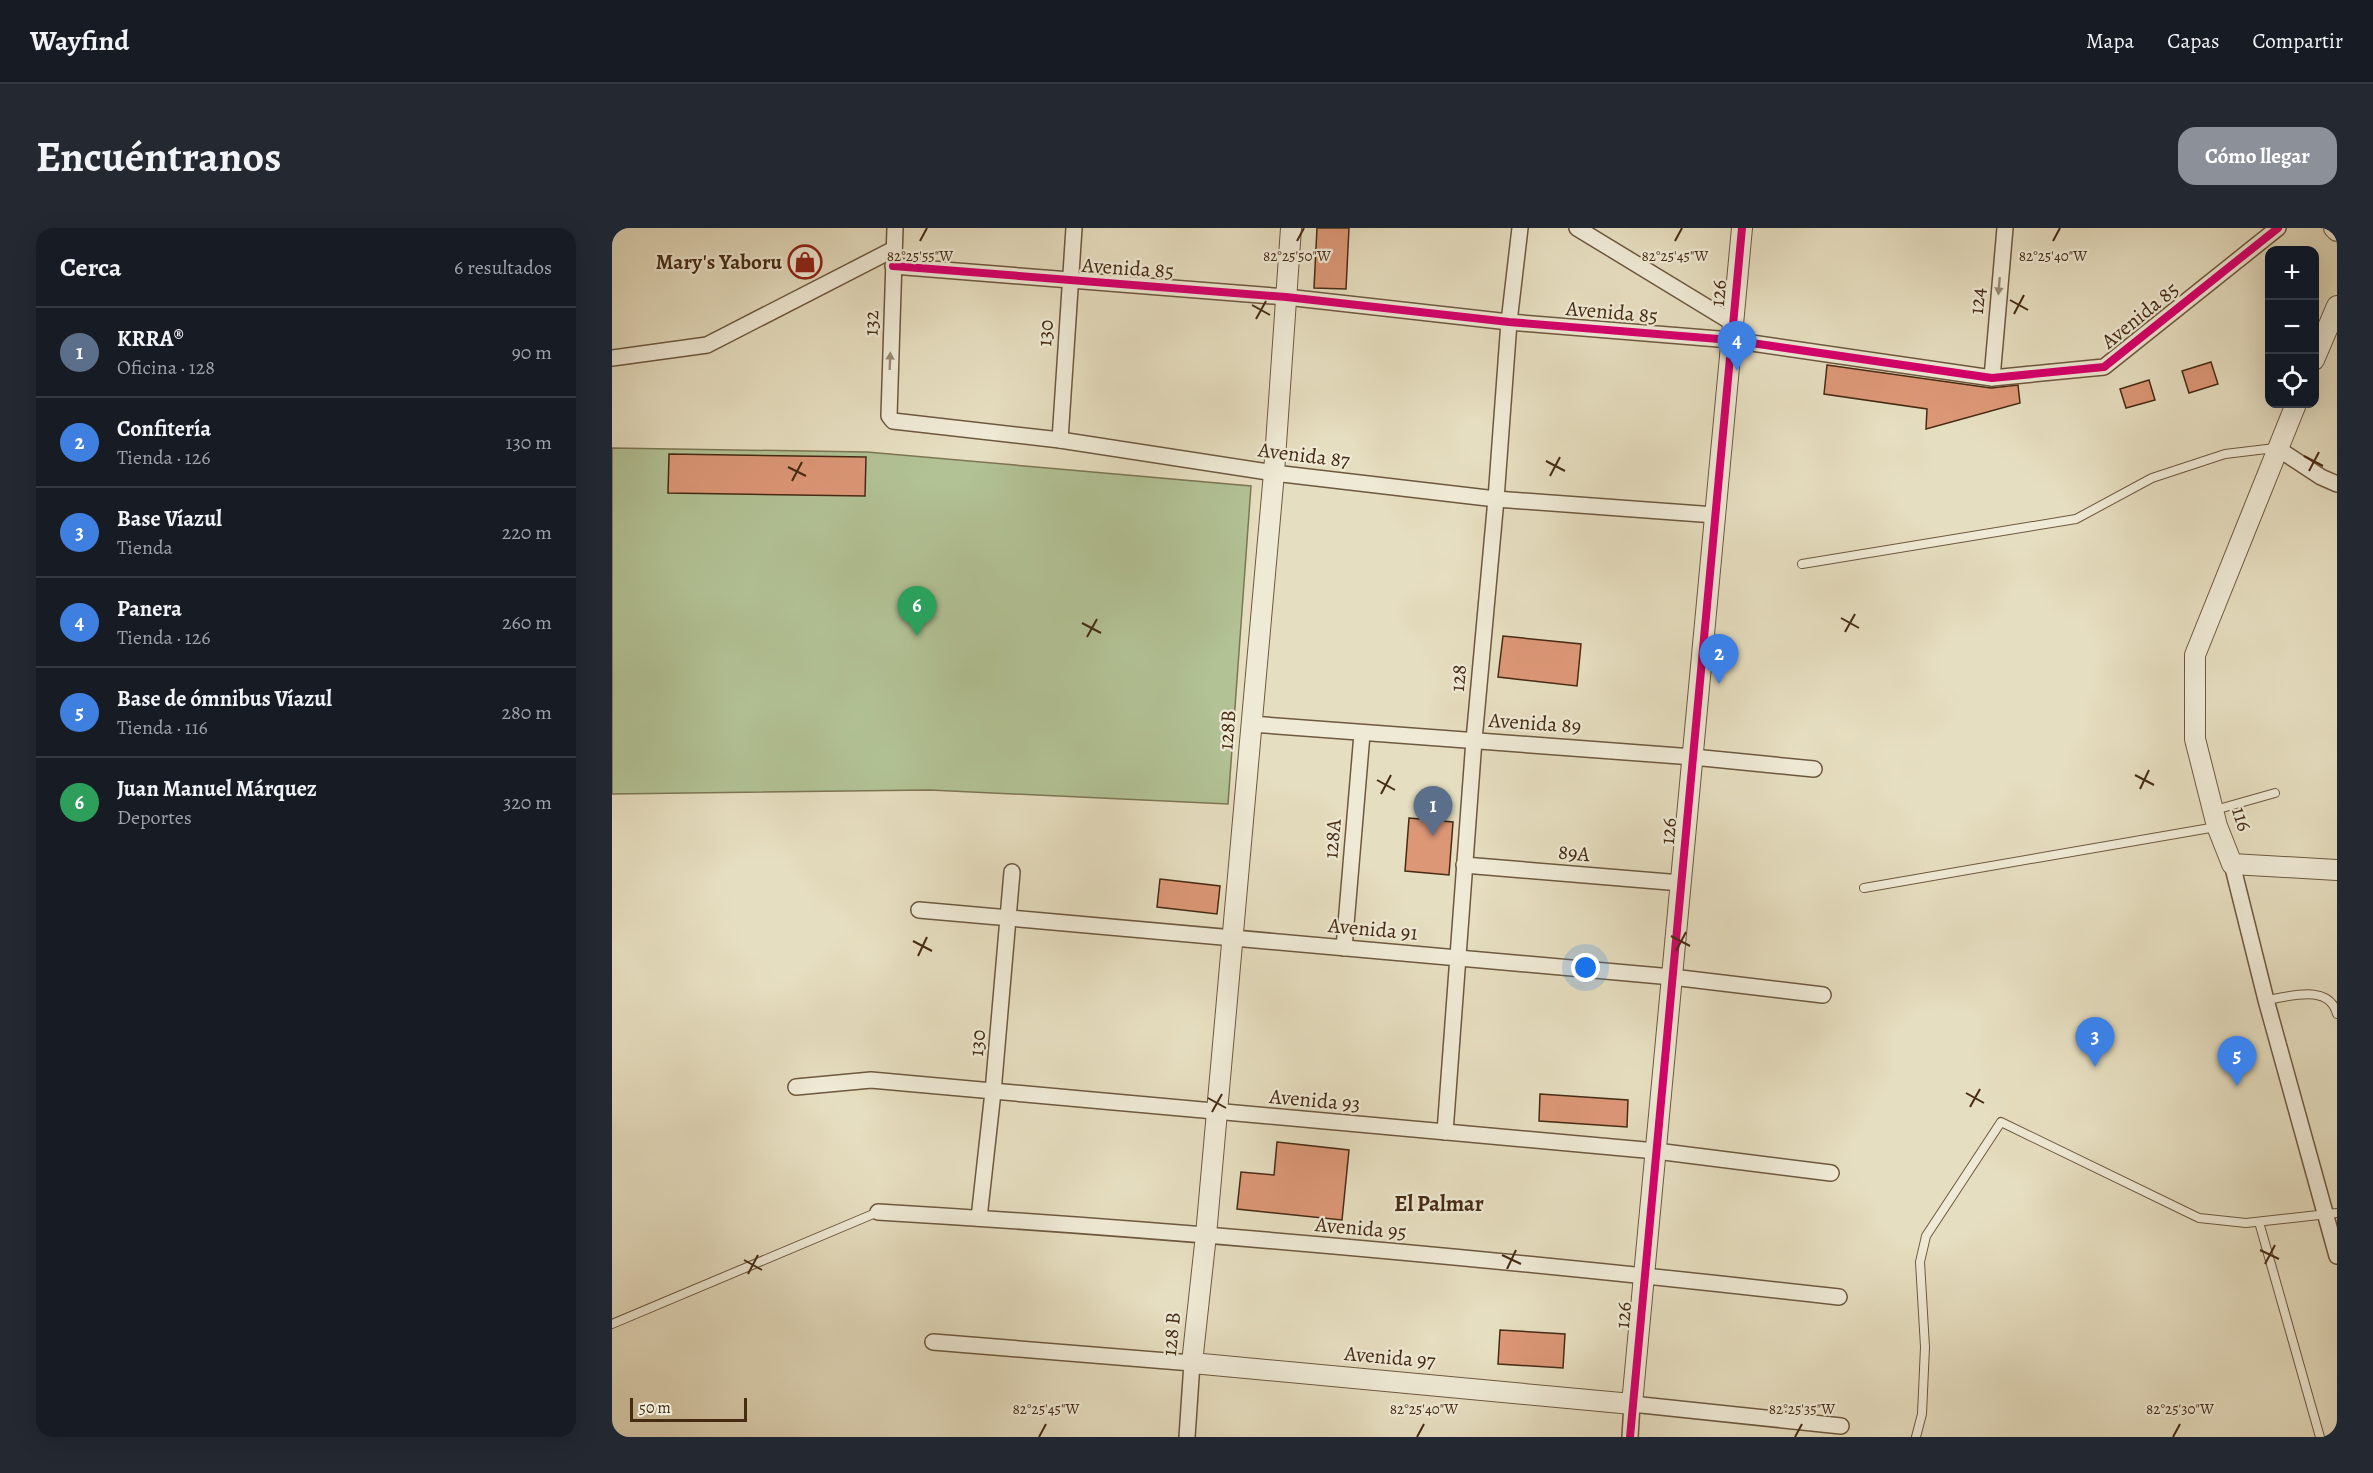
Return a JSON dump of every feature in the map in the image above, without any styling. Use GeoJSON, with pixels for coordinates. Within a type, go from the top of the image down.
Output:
{"type":"FeatureCollection","features":[{"type":"Feature","properties":{"kind":"street","name":"132"},"geometry":{"type":"LineString","coordinates":[[890,419],[895,228]]}},
{"type":"Feature","properties":{"kind":"street","name":"130"},"geometry":{"type":"LineString","coordinates":[[1060,440],[1074,228]]}},
{"type":"Feature","properties":{"kind":"street","name":"128B"},"geometry":{"type":"LineString","coordinates":[[1206,1235],[1274,473],[1291,228]]}},
{"type":"Feature","properties":{"kind":"street","name":"128"},"geometry":{"type":"LineString","coordinates":[[1445,1132],[1474,740],[1496,499],[1509,322],[1520,228]]}},
{"type":"Feature","properties":{"kind":"street"},"geometry":{"type":"LineString","coordinates":[[1577,228],[1732,332]]}},
{"type":"Feature","properties":{"kind":"street","name":"126"},"geometry":{"type":"LineString","coordinates":[[1630,1437],[1742,228]]}},
{"type":"Feature","properties":{"kind":"street","name":"124"},"geometry":{"type":"LineString","coordinates":[[1992,378],[2005,228]]}},
{"type":"Feature","properties":{"kind":"street","name":"Avenida 85"},"geometry":{"type":"LineString","coordinates":[[893,266],[1286,297],[1509,322],[1732,332],[1992,378],[2104,367],[2278,228]]}},
{"type":"Feature","properties":{"kind":"street"},"geometry":{"type":"LineString","coordinates":[[612,358],[707,345],[894,249]]}},
{"type":"Feature","properties":{"kind":"street"},"geometry":{"type":"LineString","coordinates":[[2317,354],[2337,306]]}},
{"type":"Feature","properties":{"kind":"street","name":"116"},"geometry":{"type":"LineString","coordinates":[[2294,408],[2194,655],[2195,739],[2215,818],[2232,864],[2266,1000],[2332,1214],[2337,1256]]}},
{"type":"Feature","properties":{"kind":"street","name":"Avenida 87"},"geometry":{"type":"LineString","coordinates":[[890,419],[1060,440],[1274,473],[1496,499],[1715,515]]}},
{"type":"Feature","properties":{"kind":"street"},"geometry":{"type":"LineString","coordinates":[[2277,448],[2337,485]]}},
{"type":"Feature","properties":{"kind":"street","name":"Avenida 89"},"geometry":{"type":"LineString","coordinates":[[1251,724],[1693,757],[1814,769]]}},
{"type":"Feature","properties":{"kind":"street","name":"128A"},"geometry":{"type":"LineString","coordinates":[[1344,948],[1362,734]]}},
{"type":"Feature","properties":{"kind":"street"},"geometry":{"type":"LineString","coordinates":[[2232,864],[2337,870]]}},
{"type":"Feature","properties":{"kind":"street","name":"89A"},"geometry":{"type":"LineString","coordinates":[[1464,865],[1681,883]]}},
{"type":"Feature","properties":{"kind":"street","name":"130"},"geometry":{"type":"LineString","coordinates":[[979,1218],[993,1092],[1012,872]]}},
{"type":"Feature","properties":{"kind":"street","name":"Avenida 91"},"geometry":{"type":"LineString","coordinates":[[919,910],[1672,977],[1823,995]]}},
{"type":"Feature","properties":{"kind":"street","name":"Avenida 93"},"geometry":{"type":"LineString","coordinates":[[796,1087],[871,1080],[1656,1151],[1831,1173]]}},
{"type":"Feature","properties":{"kind":"street","name":"Avenida 95"},"geometry":{"type":"LineString","coordinates":[[878,1212],[1206,1235],[1644,1275],[1839,1296]]}},
{"type":"Feature","properties":{"kind":"street","name":"128 B"},"geometry":{"type":"LineString","coordinates":[[1187,1437],[1192,1363],[1206,1235]]}},
{"type":"Feature","properties":{"kind":"street","name":"Avenida 97"},"geometry":{"type":"LineString","coordinates":[[933,1342],[1192,1363],[1841,1426]]}},
{"type":"Feature","properties":{"kind":"lane"},"geometry":{"type":"LineString","coordinates":[[1802,564],[2076,519],[2152,478],[2225,454],[2277,448]]}},
{"type":"Feature","properties":{"kind":"lane"},"geometry":{"type":"LineString","coordinates":[[1864,888],[2215,818],[2275,793]]}},
{"type":"Feature","properties":{"kind":"lane"},"geometry":{"type":"LineString","coordinates":[[2266,1000],[2317,993],[2329,999],[2337,1010]]}},
{"type":"Feature","properties":{"kind":"lane"},"geometry":{"type":"LineString","coordinates":[[1916,1437],[1922,1414],[1925,1347],[1920,1262],[1926,1236],[2001,1122],[2199,1218],[2246,1223],[2332,1214]]}},
{"type":"Feature","properties":{"kind":"lane"},"geometry":{"type":"LineString","coordinates":[[612,1324],[878,1212]]}},
{"type":"Feature","properties":{"kind":"lane"},"geometry":{"type":"LineString","coordinates":[[2259,1222],[2320,1437]]}},
{"type":"Feature","properties":{"kind":"green space"},"geometry":{"type":"Polygon","coordinates":[[[612,448],[867,452],[1251,486],[1228,804],[930,790],[612,794],[612,448]]]}},
{"type":"Feature","properties":{"kind":"building"},"geometry":{"type":"Polygon","coordinates":[[[1317,228],[1349,228],[1346,289],[1314,288],[1317,228]]]}},
{"type":"Feature","properties":{"kind":"building"},"geometry":{"type":"Polygon","coordinates":[[[2211,362],[2218,384],[2189,393],[2182,371],[2211,362]]]}},
{"type":"Feature","properties":{"kind":"building"},"geometry":{"type":"Polygon","coordinates":[[[1827,365],[1991,388],[2018,385],[2020,403],[1926,429],[1927,409],[1824,394],[1827,365]]]}},
{"type":"Feature","properties":{"kind":"building"},"geometry":{"type":"Polygon","coordinates":[[[2149,380],[2155,400],[2126,408],[2120,389],[2149,380]]]}},
{"type":"Feature","properties":{"kind":"building"},"geometry":{"type":"Polygon","coordinates":[[[669,454],[866,457],[865,496],[668,493],[669,454]]]}},
{"type":"Feature","properties":{"kind":"building"},"geometry":{"type":"Polygon","coordinates":[[[1503,636],[1581,644],[1577,686],[1498,677],[1503,636]]]}},
{"type":"Feature","properties":{"kind":"building"},"geometry":{"type":"Polygon","coordinates":[[[1409,818],[1453,822],[1449,875],[1405,871],[1409,818]]]}},
{"type":"Feature","properties":{"kind":"building"},"geometry":{"type":"Polygon","coordinates":[[[1160,879],[1220,886],[1217,914],[1157,907],[1160,879]]]}},
{"type":"Feature","properties":{"kind":"building"},"geometry":{"type":"Polygon","coordinates":[[[1540,1094],[1628,1100],[1627,1127],[1539,1121],[1540,1094]]]}},
{"type":"Feature","properties":{"kind":"building"},"geometry":{"type":"Polygon","coordinates":[[[1277,1142],[1349,1150],[1342,1220],[1237,1209],[1241,1172],[1274,1175],[1277,1142]]]}},
{"type":"Feature","properties":{"kind":"building"},"geometry":{"type":"Polygon","coordinates":[[[1500,1330],[1565,1334],[1563,1368],[1498,1364],[1500,1330]]]}},
{"type":"Feature","properties":{"kind":"cycle path"},"geometry":{"type":"LineString","coordinates":[[1630,1437],[1742,228]]}},
{"type":"Feature","properties":{"kind":"cycle path"},"geometry":{"type":"LineString","coordinates":[[893,266],[1286,297],[1509,322],[1731,340],[1992,378],[2104,367],[2278,228]]}},
{"type":"Feature","properties":{"kind":"place","name":"Mary's Yaboru"},"geometry":{"type":"Point","coordinates":[805,262]}},
{"type":"Feature","properties":{"kind":"place","name":"Panera"},"geometry":{"type":"Point","coordinates":[1737,371]}},
{"type":"Feature","properties":{"kind":"place","name":"Juan Manuel Márquez"},"geometry":{"type":"Point","coordinates":[917,636]}},
{"type":"Feature","properties":{"kind":"place","name":"Confitería"},"geometry":{"type":"Point","coordinates":[1719,684]}},
{"type":"Feature","properties":{"kind":"place","name":"KRRA®"},"geometry":{"type":"Point","coordinates":[1433,836]}},
{"type":"Feature","properties":{"kind":"place","name":"Base Víazul"},"geometry":{"type":"Point","coordinates":[2095,1067]}},
{"type":"Feature","properties":{"kind":"place","name":"Base de ómnibus Víazul"},"geometry":{"type":"Point","coordinates":[2237,1086]}},
{"type":"Feature","properties":{"kind":"district","name":"El Palmar"},"geometry":{"type":"Point","coordinates":[1439,1204]}}]}
